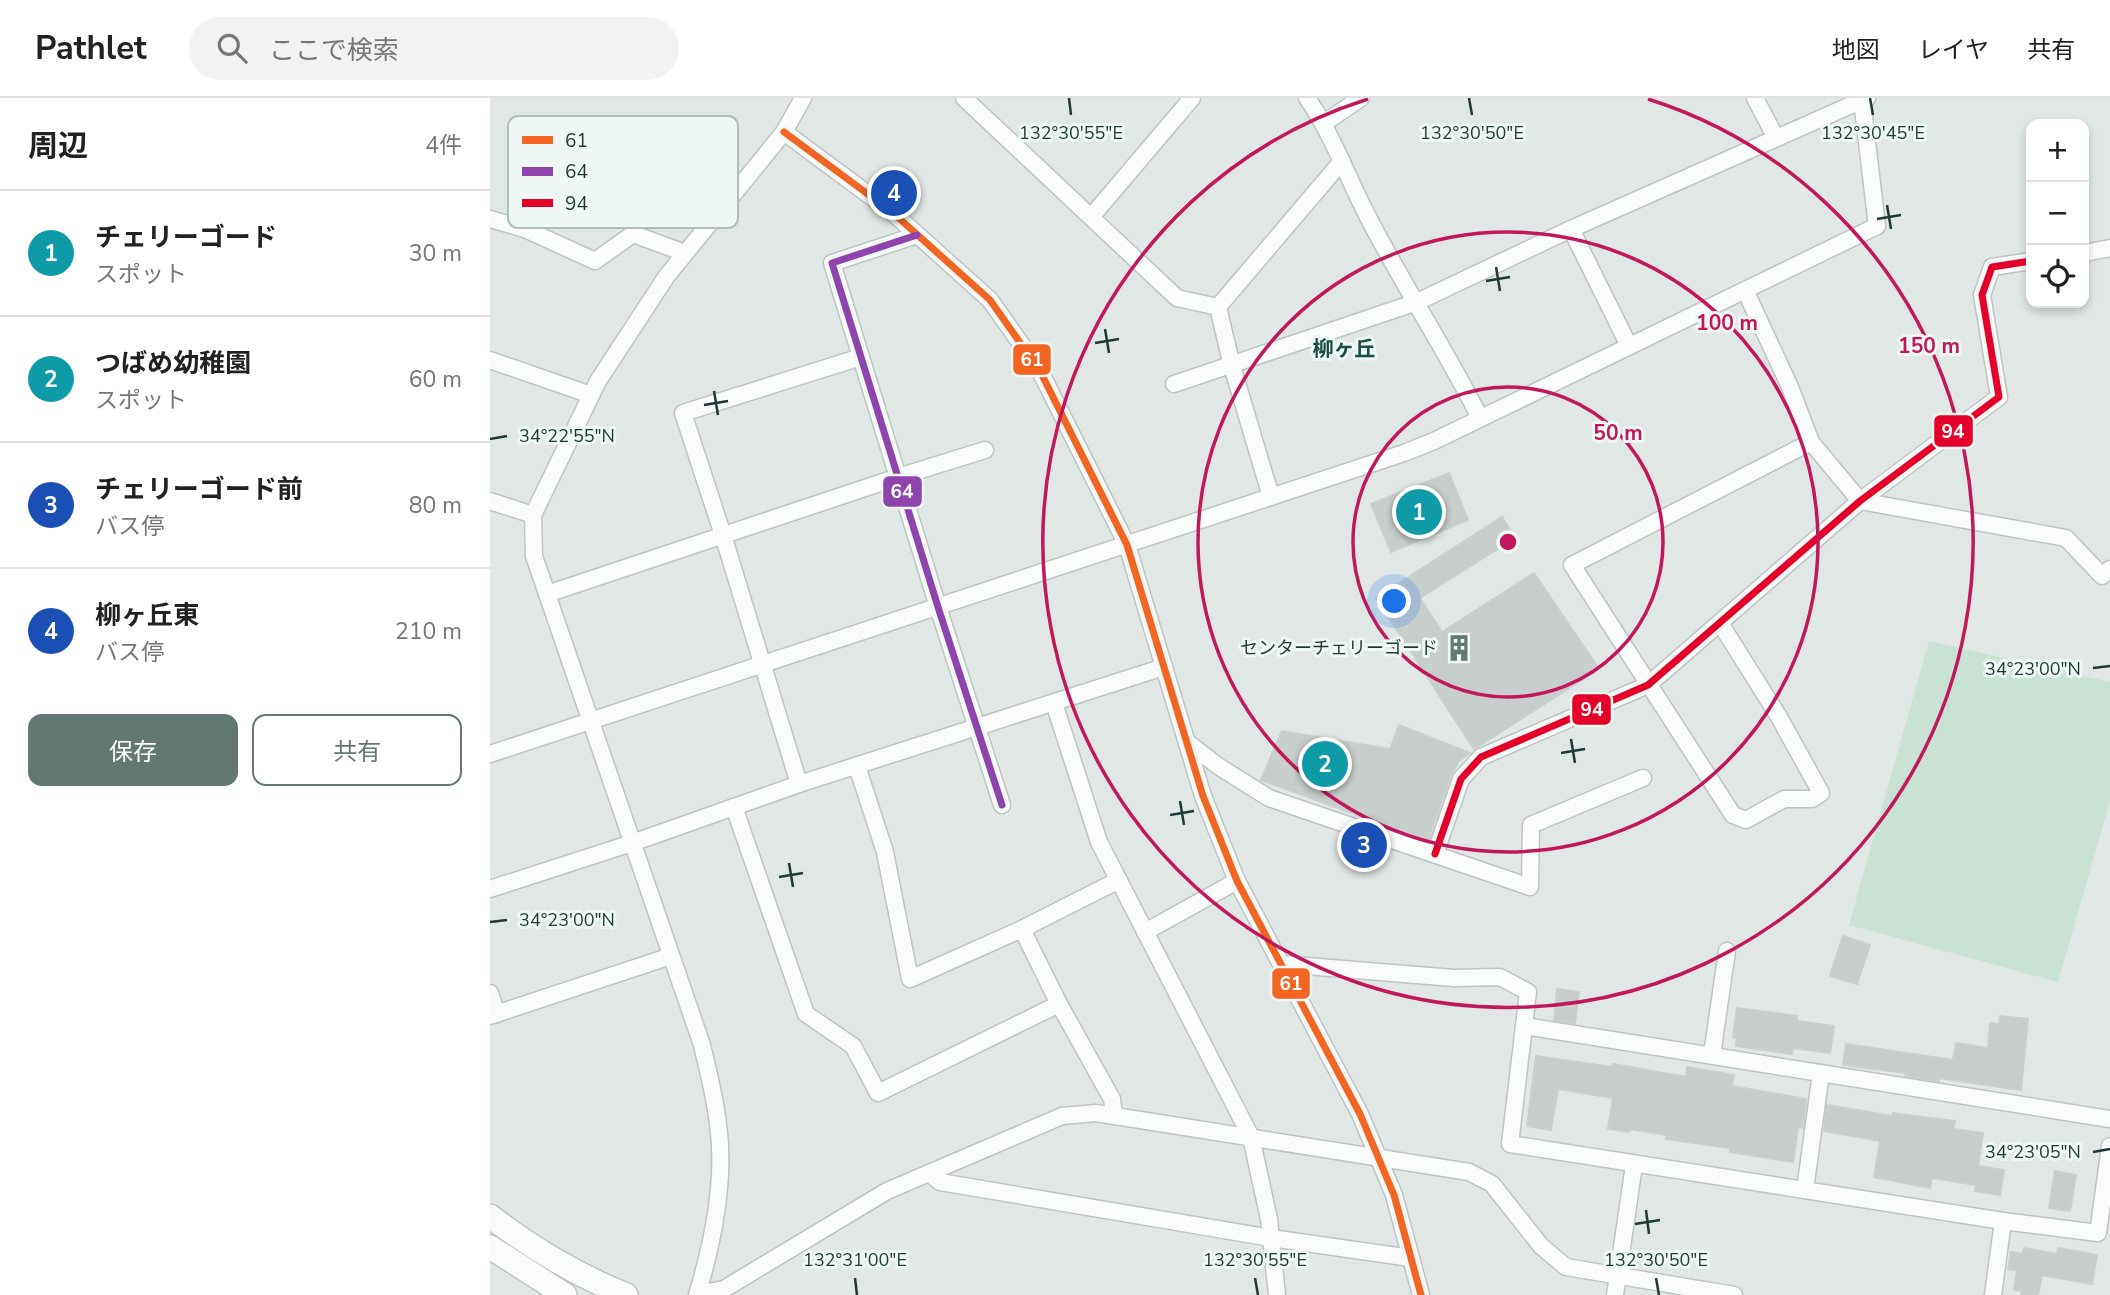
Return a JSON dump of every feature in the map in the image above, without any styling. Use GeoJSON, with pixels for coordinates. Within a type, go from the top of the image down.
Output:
{"type":"FeatureCollection","features":[{"type":"Feature","properties":{"kind":"main road"},"geometry":{"type":"LineString","coordinates":[[490,1216],[564,1265],[626,1295]]}},
{"type":"Feature","properties":{"kind":"main road"},"geometry":{"type":"LineString","coordinates":[[490,1247],[531,1276],[565,1295]]}},
{"type":"Feature","properties":{"kind":"street"},"geometry":{"type":"LineString","coordinates":[[738,188],[784,132],[803,98]]}},
{"type":"Feature","properties":{"kind":"street"},"geometry":{"type":"LineString","coordinates":[[964,98],[1177,298],[1218,307]]}},
{"type":"Feature","properties":{"kind":"street"},"geometry":{"type":"LineString","coordinates":[[1091,217],[1192,98]]}},
{"type":"Feature","properties":{"kind":"street"},"geometry":{"type":"LineString","coordinates":[[1307,98],[1324,123],[1368,217],[1453,365],[1480,418]]}},
{"type":"Feature","properties":{"kind":"street"},"geometry":{"type":"LineString","coordinates":[[1324,123],[1361,98]]}},
{"type":"Feature","properties":{"kind":"street"},"geometry":{"type":"LineString","coordinates":[[1755,98],[1776,138]]}},
{"type":"Feature","properties":{"kind":"street"},"geometry":{"type":"LineString","coordinates":[[490,754],[1404,453],[1480,418],[1877,226],[1865,99],[1571,229],[1417,302],[1174,384]]}},
{"type":"Feature","properties":{"kind":"street"},"geometry":{"type":"LineString","coordinates":[[784,132],[892,212],[990,300],[1040,371],[1127,545],[1203,796],[1237,881],[1360,1114],[1394,1195],[1421,1295]]}},
{"type":"Feature","properties":{"kind":"street"},"geometry":{"type":"LineString","coordinates":[[1218,307],[1342,161]]}},
{"type":"Feature","properties":{"kind":"street"},"geometry":{"type":"LineString","coordinates":[[490,219],[508,224]]}},
{"type":"Feature","properties":{"kind":"street"},"geometry":{"type":"LineString","coordinates":[[522,228],[595,261],[633,234],[685,253]]}},
{"type":"Feature","properties":{"kind":"street"},"geometry":{"type":"LineString","coordinates":[[705,228],[666,277],[591,396],[533,515],[534,556],[702,1045],[719,1126],[719,1184],[708,1257],[697,1295],[724,1289],[887,1191],[1062,1116],[1096,1113],[1469,1172],[1492,1184],[1541,1246],[1566,1267],[1734,1295]]}},
{"type":"Feature","properties":{"kind":"street"},"geometry":{"type":"LineString","coordinates":[[1571,229],[1629,346]]}},
{"type":"Feature","properties":{"kind":"street"},"geometry":{"type":"LineString","coordinates":[[917,235],[832,263],[937,607],[1002,805]]}},
{"type":"Feature","properties":{"kind":"street"},"geometry":{"type":"LineString","coordinates":[[2089,252],[2110,248]]}},
{"type":"Feature","properties":{"kind":"street"},"geometry":{"type":"LineString","coordinates":[[1435,854],[1461,779],[1481,757],[1647,685],[1860,501],[1999,397],[1982,295],[1993,267],[2026,262]]}},
{"type":"Feature","properties":{"kind":"street"},"geometry":{"type":"LineString","coordinates":[[1745,290],[1790,387],[1811,442],[1860,501],[2066,538],[2102,576],[2110,569]]}},
{"type":"Feature","properties":{"kind":"street"},"geometry":{"type":"LineString","coordinates":[[1218,307],[1270,497]]}},
{"type":"Feature","properties":{"kind":"street"},"geometry":{"type":"LineString","coordinates":[[800,784],[683,413],[861,357]]}},
{"type":"Feature","properties":{"kind":"street"},"geometry":{"type":"LineString","coordinates":[[490,360],[591,396]]}},
{"type":"Feature","properties":{"kind":"street"},"geometry":{"type":"LineString","coordinates":[[1720,623],[1779,717],[1821,793],[1812,799],[1784,799],[1746,820],[1733,815],[1572,565],[1811,442]]}},
{"type":"Feature","properties":{"kind":"street"},"geometry":{"type":"LineString","coordinates":[[547,594],[985,450]]}},
{"type":"Feature","properties":{"kind":"street"},"geometry":{"type":"LineString","coordinates":[[490,501],[533,515]]}},
{"type":"Feature","properties":{"kind":"street"},"geometry":{"type":"LineString","coordinates":[[490,889],[800,784],[1164,667]]}},
{"type":"Feature","properties":{"kind":"street"},"geometry":{"type":"LineString","coordinates":[[1054,703],[1099,842],[1251,1137],[1269,1219],[1277,1295]]}},
{"type":"Feature","properties":{"kind":"street"},"geometry":{"type":"LineString","coordinates":[[1187,742],[1218,766],[1269,798],[1530,887],[1531,825],[1643,778]]}},
{"type":"Feature","properties":{"kind":"street"},"geometry":{"type":"LineString","coordinates":[[858,766],[885,852],[910,979],[1022,929],[1119,880]]}},
{"type":"Feature","properties":{"kind":"street"},"geometry":{"type":"LineString","coordinates":[[734,807],[806,1014],[853,1046],[877,1093],[1059,1004]]}},
{"type":"Feature","properties":{"kind":"street"},"geometry":{"type":"LineString","coordinates":[[1145,932],[1237,881]]}},
{"type":"Feature","properties":{"kind":"street"},"geometry":{"type":"LineString","coordinates":[[1022,929],[1059,1004],[1112,1099],[1114,1116]]}},
{"type":"Feature","properties":{"kind":"street"},"geometry":{"type":"LineString","coordinates":[[1712,1055],[1727,951]]}},
{"type":"Feature","properties":{"kind":"street"},"geometry":{"type":"LineString","coordinates":[[490,993],[494,1015],[671,956]]}},
{"type":"Feature","properties":{"kind":"street"},"geometry":{"type":"LineString","coordinates":[[1281,964],[1454,978],[1500,976],[1528,992],[1510,1144],[2003,1221],[2098,1233],[2110,1146]]}},
{"type":"Feature","properties":{"kind":"street"},"geometry":{"type":"LineString","coordinates":[[1524,1026],[2110,1119]]}},
{"type":"Feature","properties":{"kind":"street"},"geometry":{"type":"LineString","coordinates":[[1805,1191],[1821,1073]]}},
{"type":"Feature","properties":{"kind":"street"},"geometry":{"type":"LineString","coordinates":[[1615,1295],[1634,1165]]}},
{"type":"Feature","properties":{"kind":"street"},"geometry":{"type":"LineString","coordinates":[[929,1173],[940,1182],[1271,1238],[1411,1258]]}},
{"type":"Feature","properties":{"kind":"street"},"geometry":{"type":"LineString","coordinates":[[1993,1295],[2003,1221]]}},
{"type":"Feature","properties":{"kind":"green space"},"geometry":{"type":"Polygon","coordinates":[[[1929,641],[2110,682],[2110,801],[2058,982],[1849,925],[1929,641]]]}},
{"type":"Feature","properties":{"kind":"building"},"geometry":{"type":"Polygon","coordinates":[[[1449,473],[1468,520],[1391,552],[1371,504],[1449,473]]]}},
{"type":"Feature","properties":{"kind":"building","name":"センターチェリーゴード"},"geometry":{"type":"Polygon","coordinates":[[[1502,517],[1515,538],[1420,598],[1442,632],[1534,573],[1599,669],[1474,749],[1376,598],[1502,517]]]}},
{"type":"Feature","properties":{"kind":"building"},"geometry":{"type":"Polygon","coordinates":[[[1399,725],[1470,753],[1459,761],[1451,775],[1428,841],[1261,780],[1282,731],[1390,749],[1399,725]]]}},
{"type":"Feature","properties":{"kind":"building"},"geometry":{"type":"Polygon","coordinates":[[[1843,936],[1870,945],[1857,984],[1830,976],[1843,936]]]}},
{"type":"Feature","properties":{"kind":"building"},"geometry":{"type":"Polygon","coordinates":[[[1557,989],[1579,992],[1575,1023],[1554,1020],[1557,989]]]}},
{"type":"Feature","properties":{"kind":"building"},"geometry":{"type":"Polygon","coordinates":[[[1737,1008],[1797,1016],[1797,1021],[1834,1026],[1830,1053],[1793,1048],[1792,1054],[1736,1046],[1737,1038],[1733,1037],[1737,1008]]]}},
{"type":"Feature","properties":{"kind":"building"},"geometry":{"type":"Polygon","coordinates":[[[2000,1016],[2028,1019],[2021,1090],[1939,1078],[1939,1081],[1905,1076],[1905,1073],[1843,1065],[1846,1044],[1953,1060],[1956,1043],[1988,1048],[1990,1023],[1999,1024],[2000,1016]]]}},
{"type":"Feature","properties":{"kind":"building"},"geometry":{"type":"Polygon","coordinates":[[[1536,1056],[1612,1067],[1613,1064],[1686,1077],[1687,1067],[1734,1075],[1732,1086],[1806,1099],[1803,1128],[1798,1127],[1793,1162],[1730,1152],[1730,1148],[1666,1139],[1667,1135],[1630,1129],[1629,1132],[1608,1129],[1613,1098],[1558,1089],[1551,1130],[1527,1126],[1536,1056]]]}},
{"type":"Feature","properties":{"kind":"building"},"geometry":{"type":"Polygon","coordinates":[[[1827,1105],[1892,1116],[1893,1113],[1955,1121],[1953,1129],[1983,1133],[1978,1166],[2004,1170],[2000,1195],[1975,1191],[1976,1185],[1932,1178],[1930,1188],[1874,1177],[1880,1141],[1824,1131],[1827,1105]]]}},
{"type":"Feature","properties":{"kind":"building"},"geometry":{"type":"Polygon","coordinates":[[[2055,1171],[2076,1175],[2070,1211],[2049,1208],[2055,1171]]]}},
{"type":"Feature","properties":{"kind":"building"},"geometry":{"type":"Polygon","coordinates":[[[2024,1248],[2057,1254],[2058,1248],[2097,1255],[2092,1284],[2042,1275],[2038,1295],[2021,1295],[2022,1291],[2014,1290],[2017,1270],[2008,1269],[2011,1252],[2022,1254],[2024,1248]]]}},
{"type":"Feature","properties":{"kind":"transit line","name":"61"},"geometry":{"type":"LineString","coordinates":[[784,132],[892,212],[990,300],[1040,371],[1127,545],[1203,796],[1237,881],[1360,1114],[1394,1195],[1421,1295]]}},
{"type":"Feature","properties":{"kind":"transit line","name":"64"},"geometry":{"type":"LineString","coordinates":[[917,235],[832,263],[1002,805]]}},
{"type":"Feature","properties":{"kind":"transit line","name":"94"},"geometry":{"type":"LineString","coordinates":[[1435,854],[1461,779],[1481,757],[1648,685],[1860,501],[1999,397],[1982,295],[1992,267],[2026,262]]}},
{"type":"Feature","properties":{"kind":"place","name":"柳ヶ丘東"},"geometry":{"type":"Point","coordinates":[894,193]}},
{"type":"Feature","properties":{"kind":"place","name":"チェリーゴード"},"geometry":{"type":"Point","coordinates":[1419,512]}},
{"type":"Feature","properties":{"kind":"place","name":"センターチェリーゴード"},"geometry":{"type":"Point","coordinates":[1459,648]}},
{"type":"Feature","properties":{"kind":"place","name":"つばめ幼稚園"},"geometry":{"type":"Point","coordinates":[1325,764]}},
{"type":"Feature","properties":{"kind":"place","name":"チェリーゴード前"},"geometry":{"type":"Point","coordinates":[1364,845]}},
{"type":"Feature","properties":{"kind":"district","name":"柳ヶ丘"},"geometry":{"type":"Point","coordinates":[1344,349]}}]}
